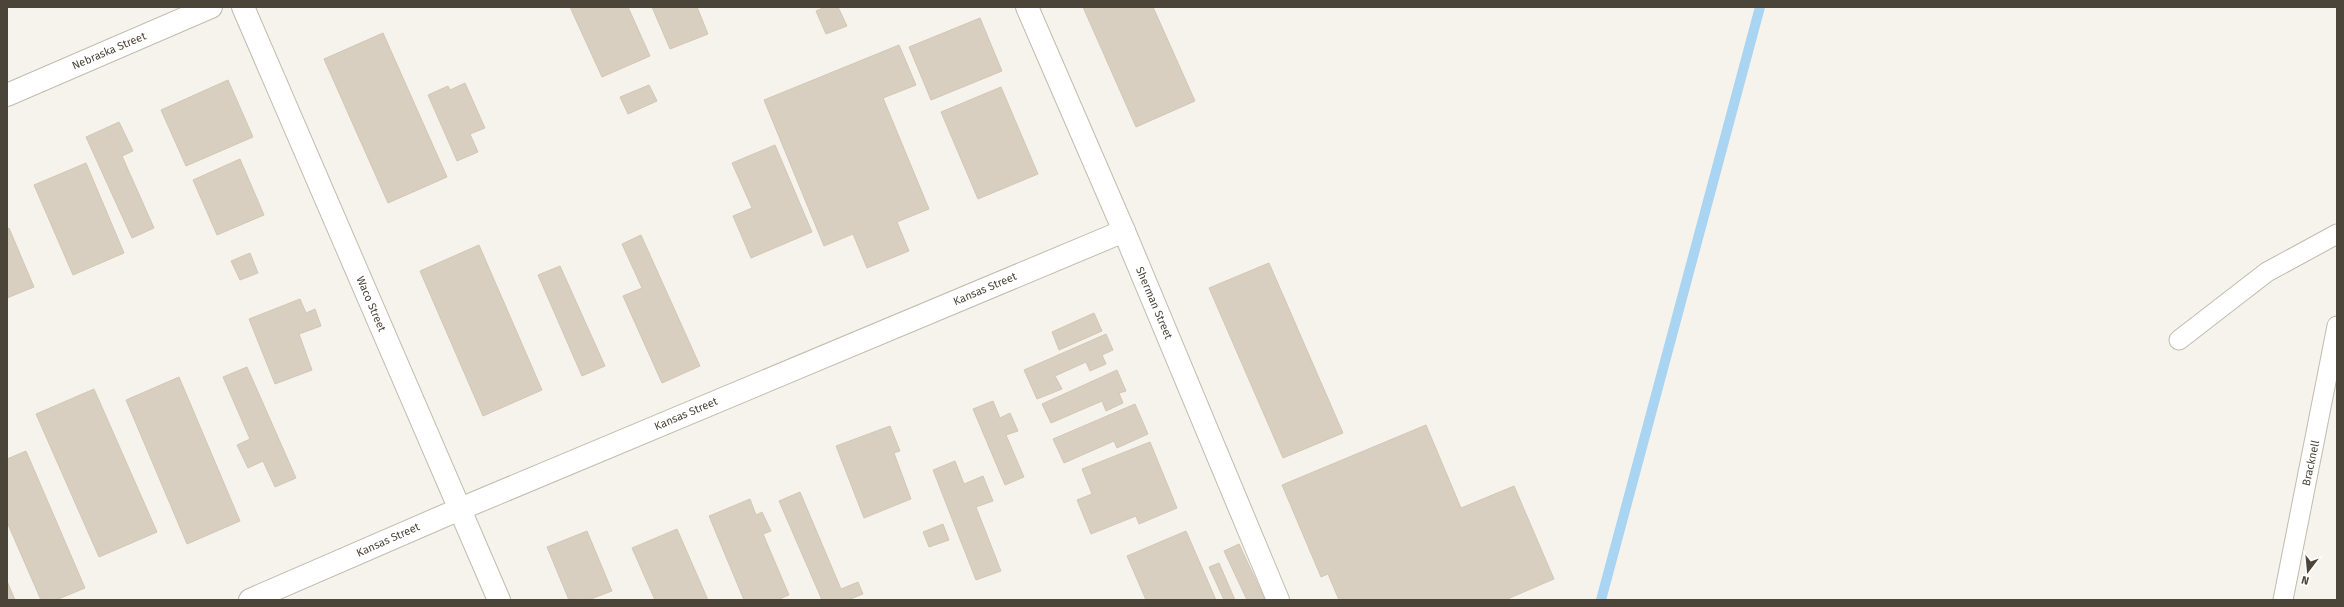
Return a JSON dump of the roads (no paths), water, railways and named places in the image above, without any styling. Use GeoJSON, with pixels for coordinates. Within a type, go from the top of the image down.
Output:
{"type":"FeatureCollection","features":[{"type":"Feature","properties":{"kind":"street","name":"Nebraska Street"},"geometry":{"type":"LineString","coordinates":[[7,95],[211,7]]}},
{"type":"Feature","properties":{"kind":"street","name":"Waco Street"},"geometry":{"type":"LineString","coordinates":[[243,7],[500,600]]}},
{"type":"Feature","properties":{"kind":"street","name":"Sherman Street"},"geometry":{"type":"LineString","coordinates":[[1027,7],[1124,231],[1278,600]]}},
{"type":"Feature","properties":{"kind":"street","name":"Kansas Street"},"geometry":{"type":"LineString","coordinates":[[250,600],[460,509],[1124,231]]}},
{"type":"Feature","properties":{"kind":"lane"},"geometry":{"type":"LineString","coordinates":[[2179,340],[2267,272],[2337,234]]}},
{"type":"Feature","properties":{"kind":"lane","name":"Bracknell"},"geometry":{"type":"LineString","coordinates":[[2283,600],[2336,337]]}},
{"type":"Feature","properties":{"kind":"waterway"},"geometry":{"type":"LineString","coordinates":[[1601,600],[1760,7]]}}]}
